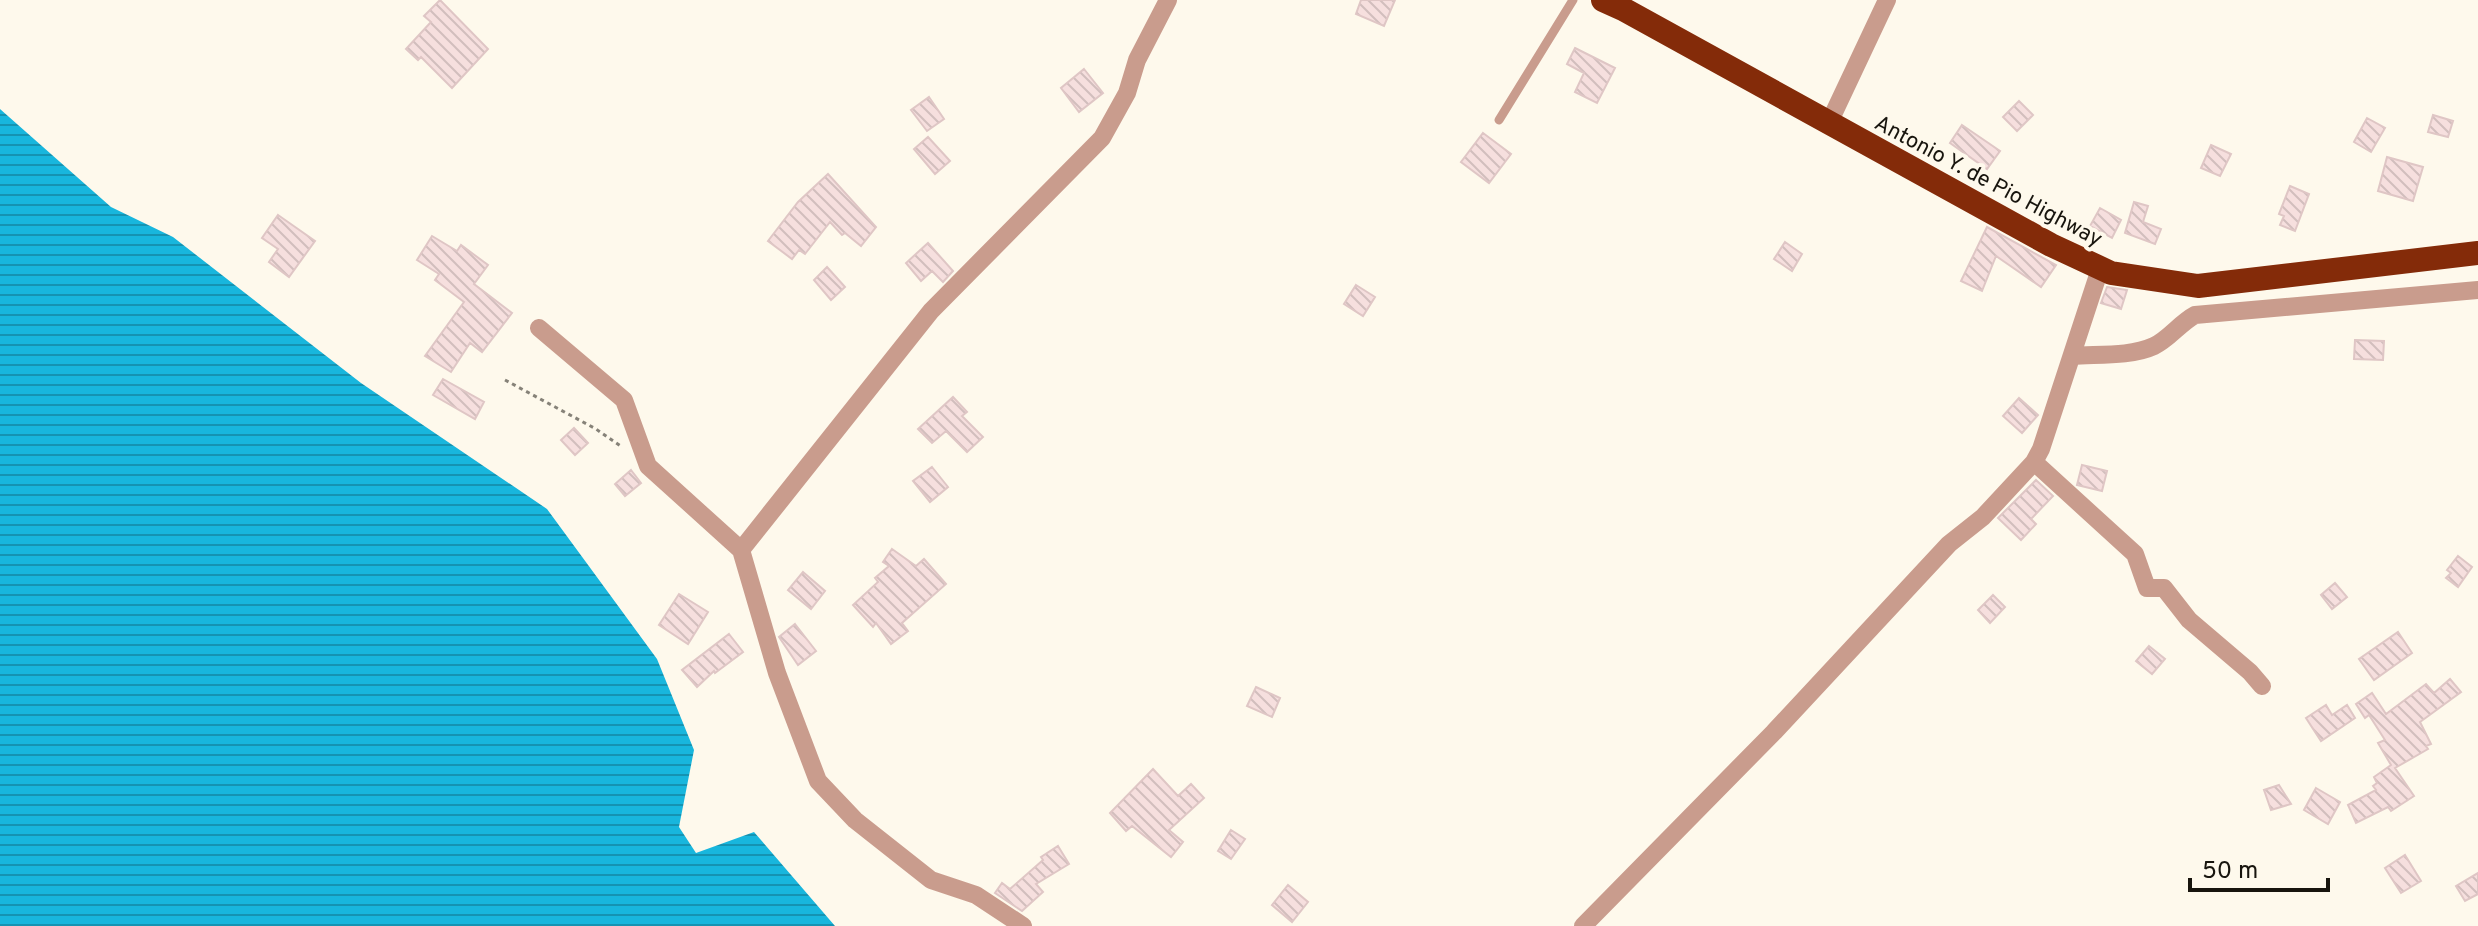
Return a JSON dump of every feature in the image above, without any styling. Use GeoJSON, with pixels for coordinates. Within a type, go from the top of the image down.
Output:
{"type":"FeatureCollection","features":[{"type":"Feature","properties":{"kind":"highway","name":"Antonio Y. de Pio Highway"},"geometry":{"type":"LineString","coordinates":[[1603,0],[2100,269],[2198,286],[2478,253]]}},
{"type":"Feature","properties":{"kind":"street"},"geometry":{"type":"LineString","coordinates":[[741,550],[931,311],[1102,138],[1127,93],[1137,60],[1168,0]]}},
{"type":"Feature","properties":{"kind":"street"},"geometry":{"type":"LineString","coordinates":[[1829,123],[1887,0]]}},
{"type":"Feature","properties":{"kind":"street"},"geometry":{"type":"LineString","coordinates":[[1583,926],[1774,732],[1949,544],[1983,517],[2034,462],[2100,269]]}},
{"type":"Feature","properties":{"kind":"street"},"geometry":{"type":"LineString","coordinates":[[2072,356],[2125,353],[2155,345],[2184,320],[2195,315],[2478,290]]}},
{"type":"Feature","properties":{"kind":"street"},"geometry":{"type":"LineString","coordinates":[[539,328],[624,400],[648,466],[741,550],[777,673],[818,781],[855,820],[931,880],[976,895],[1023,926]]}},
{"type":"Feature","properties":{"kind":"street"},"geometry":{"type":"LineString","coordinates":[[2034,462],[2135,554],[2147,588],[2164,588],[2189,620],[2262,686]]}},
{"type":"Feature","properties":{"kind":"lane"},"geometry":{"type":"LineString","coordinates":[[1499,120],[1573,0]]}},
{"type":"Feature","properties":{"kind":"path"},"geometry":{"type":"LineString","coordinates":[[505,380],[596,429],[648,466]]}},
{"type":"Feature","properties":{"kind":"water"},"geometry":{"type":"Polygon","coordinates":[[[0,109],[111,207],[173,237],[361,383],[547,509],[657,659],[694,750],[679,827],[696,853],[754,832],[835,926],[0,926],[0,109]]]}},
{"type":"Feature","properties":{"kind":"building"},"geometry":{"type":"Polygon","coordinates":[[[440,0],[488,49],[452,88],[421,57],[418,60],[406,49],[431,22],[424,16],[440,0]]]}},
{"type":"Feature","properties":{"kind":"building"},"geometry":{"type":"Polygon","coordinates":[[[1361,0],[1395,0],[1384,26],[1356,14],[1361,0]]]}},
{"type":"Feature","properties":{"kind":"building"},"geometry":{"type":"Polygon","coordinates":[[[1575,48],[1615,68],[1597,103],[1575,92],[1584,73],[1567,64],[1575,48]]]}},
{"type":"Feature","properties":{"kind":"building"},"geometry":{"type":"Polygon","coordinates":[[[1084,69],[1103,93],[1079,112],[1061,88],[1084,69]]]}},
{"type":"Feature","properties":{"kind":"building"},"geometry":{"type":"Polygon","coordinates":[[[929,97],[944,119],[927,131],[911,110],[929,97]]]}},
{"type":"Feature","properties":{"kind":"building"},"geometry":{"type":"Polygon","coordinates":[[[2019,101],[2033,115],[2017,131],[2003,117],[2019,101]]]}},
{"type":"Feature","properties":{"kind":"building"},"geometry":{"type":"Polygon","coordinates":[[[2433,115],[2453,121],[2448,137],[2428,132],[2433,115]]]}},
{"type":"Feature","properties":{"kind":"building"},"geometry":{"type":"Polygon","coordinates":[[[2367,118],[2385,128],[2371,152],[2354,142],[2367,118]]]}},
{"type":"Feature","properties":{"kind":"building"},"geometry":{"type":"Polygon","coordinates":[[[1962,125],[2000,151],[1987,169],[1950,143],[1962,125]]]}},
{"type":"Feature","properties":{"kind":"building"},"geometry":{"type":"Polygon","coordinates":[[[1483,133],[1511,154],[1489,183],[1461,162],[1483,133]]]}},
{"type":"Feature","properties":{"kind":"building"},"geometry":{"type":"Polygon","coordinates":[[[928,137],[950,161],[935,174],[914,149],[928,137]]]}},
{"type":"Feature","properties":{"kind":"building"},"geometry":{"type":"Polygon","coordinates":[[[2211,145],[2231,154],[2220,176],[2201,168],[2211,145]]]}},
{"type":"Feature","properties":{"kind":"building"},"geometry":{"type":"Polygon","coordinates":[[[2387,157],[2423,167],[2413,201],[2378,191],[2387,157]]]}},
{"type":"Feature","properties":{"kind":"building"},"geometry":{"type":"Polygon","coordinates":[[[828,174],[876,227],[861,246],[845,233],[842,235],[830,222],[805,254],[799,250],[792,259],[768,241],[798,202],[828,174]]]}},
{"type":"Feature","properties":{"kind":"building"},"geometry":{"type":"Polygon","coordinates":[[[2290,186],[2309,194],[2295,231],[2280,225],[2284,216],[2279,214],[2290,186]]]}},
{"type":"Feature","properties":{"kind":"building"},"geometry":{"type":"Polygon","coordinates":[[[2134,202],[2148,206],[2143,222],[2161,229],[2155,244],[2125,233],[2134,202]]]}},
{"type":"Feature","properties":{"kind":"building"},"geometry":{"type":"Polygon","coordinates":[[[2100,208],[2121,220],[2112,238],[2090,226],[2100,208]]]}},
{"type":"Feature","properties":{"kind":"building"},"geometry":{"type":"Polygon","coordinates":[[[278,215],[315,241],[289,277],[269,262],[278,249],[262,238],[278,215]]]}},
{"type":"Feature","properties":{"kind":"building"},"geometry":{"type":"Polygon","coordinates":[[[1987,227],[2056,265],[2041,287],[1996,256],[1982,291],[1961,281],[1987,227]]]}},
{"type":"Feature","properties":{"kind":"building"},"geometry":{"type":"Polygon","coordinates":[[[432,236],[457,251],[461,245],[488,265],[474,284],[512,313],[482,352],[470,343],[451,372],[425,356],[464,302],[435,280],[439,274],[417,260],[432,236]]]}},
{"type":"Feature","properties":{"kind":"building"},"geometry":{"type":"Polygon","coordinates":[[[1785,242],[1802,254],[1792,271],[1774,259],[1785,242]]]}},
{"type":"Feature","properties":{"kind":"building"},"geometry":{"type":"Polygon","coordinates":[[[928,243],[953,271],[943,282],[932,271],[921,281],[906,263],[928,243]]]}},
{"type":"Feature","properties":{"kind":"building"},"geometry":{"type":"Polygon","coordinates":[[[827,267],[845,287],[831,300],[814,280],[827,267]]]}},
{"type":"Feature","properties":{"kind":"building"},"geometry":{"type":"Polygon","coordinates":[[[1356,285],[1375,297],[1363,316],[1344,304],[1356,285]]]}},
{"type":"Feature","properties":{"kind":"building"},"geometry":{"type":"Polygon","coordinates":[[[2107,287],[2127,290],[2121,309],[2101,303],[2107,287]]]}},
{"type":"Feature","properties":{"kind":"building"},"geometry":{"type":"Polygon","coordinates":[[[2355,340],[2384,341],[2383,360],[2354,359],[2355,340]]]}},
{"type":"Feature","properties":{"kind":"building"},"geometry":{"type":"Polygon","coordinates":[[[443,379],[484,402],[475,419],[433,395],[443,379]]]}},
{"type":"Feature","properties":{"kind":"building"},"geometry":{"type":"Polygon","coordinates":[[[953,397],[967,412],[962,416],[983,437],[967,452],[946,431],[932,443],[918,429],[953,397]]]}},
{"type":"Feature","properties":{"kind":"building"},"geometry":{"type":"Polygon","coordinates":[[[2019,398],[2038,415],[2022,433],[2003,416],[2019,398]]]}},
{"type":"Feature","properties":{"kind":"building"},"geometry":{"type":"Polygon","coordinates":[[[574,428],[588,443],[575,455],[561,440],[574,428]]]}},
{"type":"Feature","properties":{"kind":"building"},"geometry":{"type":"Polygon","coordinates":[[[2082,465],[2107,471],[2102,491],[2077,485],[2082,465]]]}},
{"type":"Feature","properties":{"kind":"building"},"geometry":{"type":"Polygon","coordinates":[[[932,467],[948,487],[930,502],[913,481],[932,467]]]}},
{"type":"Feature","properties":{"kind":"building"},"geometry":{"type":"Polygon","coordinates":[[[631,470],[641,483],[625,496],[615,484],[631,470]]]}},
{"type":"Feature","properties":{"kind":"building"},"geometry":{"type":"Polygon","coordinates":[[[2036,480],[2053,496],[2031,519],[2036,524],[2021,540],[1998,518],[2036,480]]]}},
{"type":"Feature","properties":{"kind":"building"},"geometry":{"type":"Polygon","coordinates":[[[892,549],[916,566],[924,559],[946,584],[902,623],[908,631],[891,644],[876,623],[873,627],[853,605],[878,582],[875,578],[889,566],[883,562],[892,549]]]}},
{"type":"Feature","properties":{"kind":"building"},"geometry":{"type":"Polygon","coordinates":[[[2458,556],[2472,567],[2458,587],[2446,578],[2451,573],[2447,570],[2458,556]]]}},
{"type":"Feature","properties":{"kind":"building"},"geometry":{"type":"Polygon","coordinates":[[[803,572],[825,591],[811,609],[788,590],[803,572]]]}},
{"type":"Feature","properties":{"kind":"building"},"geometry":{"type":"Polygon","coordinates":[[[2335,583],[2347,597],[2332,609],[2321,595],[2335,583]]]}},
{"type":"Feature","properties":{"kind":"building"},"geometry":{"type":"Polygon","coordinates":[[[679,594],[708,612],[688,644],[659,625],[679,594]]]}},
{"type":"Feature","properties":{"kind":"building"},"geometry":{"type":"Polygon","coordinates":[[[1993,595],[2005,607],[1990,623],[1978,610],[1993,595]]]}},
{"type":"Feature","properties":{"kind":"building"},"geometry":{"type":"Polygon","coordinates":[[[795,624],[816,651],[798,665],[779,637],[795,624]]]}},
{"type":"Feature","properties":{"kind":"building"},"geometry":{"type":"Polygon","coordinates":[[[2398,632],[2412,653],[2374,680],[2359,659],[2398,632]]]}},
{"type":"Feature","properties":{"kind":"building"},"geometry":{"type":"Polygon","coordinates":[[[729,634],[743,652],[714,671],[697,687],[682,670],[729,634]]]}},
{"type":"Feature","properties":{"kind":"building"},"geometry":{"type":"Polygon","coordinates":[[[2149,646],[2165,659],[2152,674],[2136,661],[2149,646]]]}},
{"type":"Feature","properties":{"kind":"building"},"geometry":{"type":"Polygon","coordinates":[[[2450,679],[2461,692],[2420,722],[2431,744],[2426,746],[2428,749],[2395,768],[2414,796],[2391,811],[2388,807],[2356,823],[2348,805],[2376,790],[2374,777],[2391,765],[2378,743],[2385,740],[2369,715],[2365,718],[2356,704],[2372,693],[2386,714],[2426,684],[2434,693],[2450,679]]]}},
{"type":"Feature","properties":{"kind":"building"},"geometry":{"type":"Polygon","coordinates":[[[1256,687],[1280,698],[1272,717],[1247,706],[1256,687]]]}},
{"type":"Feature","properties":{"kind":"building"},"geometry":{"type":"Polygon","coordinates":[[[2326,705],[2332,715],[2347,705],[2355,718],[2321,741],[2306,718],[2326,705]]]}},
{"type":"Feature","properties":{"kind":"building"},"geometry":{"type":"Polygon","coordinates":[[[1153,769],[1178,796],[1191,784],[1204,798],[1169,830],[1183,842],[1171,857],[1132,826],[1126,831],[1110,813],[1153,769]]]}},
{"type":"Feature","properties":{"kind":"building"},"geometry":{"type":"Polygon","coordinates":[[[2279,785],[2291,804],[2271,810],[2264,790],[2279,785]]]}},
{"type":"Feature","properties":{"kind":"building"},"geometry":{"type":"Polygon","coordinates":[[[2316,788],[2340,802],[2328,824],[2304,810],[2316,788]]]}},
{"type":"Feature","properties":{"kind":"building"},"geometry":{"type":"Polygon","coordinates":[[[1231,830],[1245,839],[1231,859],[1218,851],[1231,830]]]}},
{"type":"Feature","properties":{"kind":"building"},"geometry":{"type":"Polygon","coordinates":[[[1058,846],[1069,864],[1036,884],[1043,892],[1022,911],[995,893],[1002,883],[1010,889],[1043,860],[1041,857],[1058,846]]]}},
{"type":"Feature","properties":{"kind":"building"},"geometry":{"type":"Polygon","coordinates":[[[2405,855],[2421,881],[2401,893],[2385,868],[2405,855]]]}},
{"type":"Feature","properties":{"kind":"building"},"geometry":{"type":"Polygon","coordinates":[[[2478,873],[2478,894],[2465,901],[2456,886],[2478,873]]]}},
{"type":"Feature","properties":{"kind":"building"},"geometry":{"type":"Polygon","coordinates":[[[1288,885],[1308,902],[1292,922],[1272,905],[1288,885]]]}}]}
